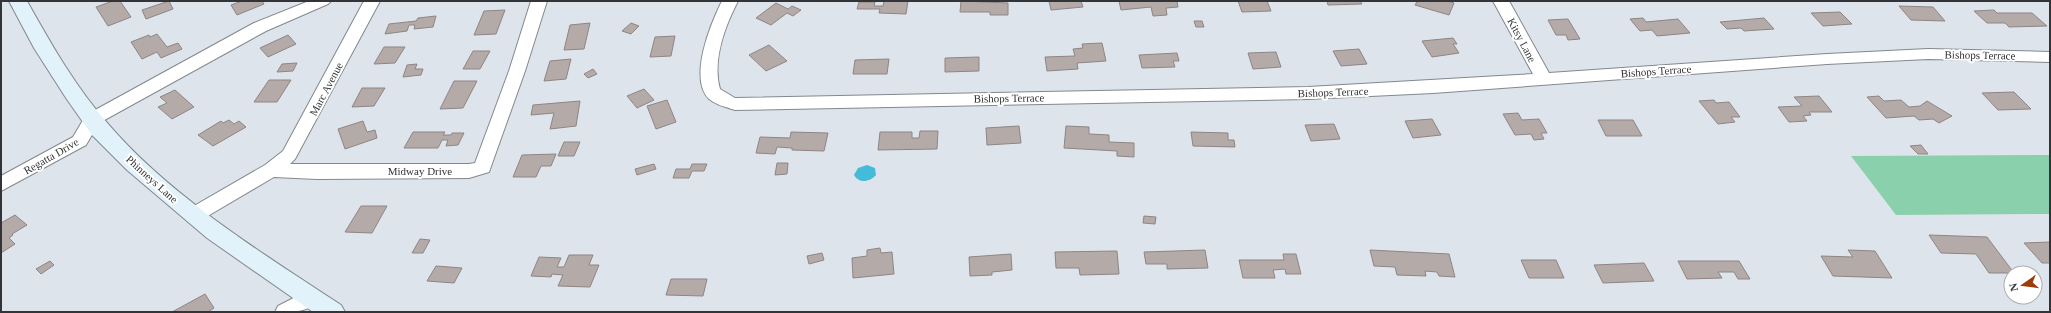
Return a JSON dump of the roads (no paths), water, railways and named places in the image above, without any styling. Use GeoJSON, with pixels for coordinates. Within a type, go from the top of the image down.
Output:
{"type":"FeatureCollection","features":[{"type":"Feature","properties":{"kind":"main road","name":"Phinneys Lane"},"geometry":{"type":"LineString","coordinates":[[18,1],[53,61],[92,120],[128,159],[179,204],[265,267],[332,312]]}},
{"type":"Feature","properties":{"kind":"street"},"geometry":{"type":"LineString","coordinates":[[92,120],[194,62],[260,27],[306,4],[323,1]]}},
{"type":"Feature","properties":{"kind":"street","name":"Marc Avenue"},"geometry":{"type":"LineString","coordinates":[[271,170],[291,152],[372,1]]}},
{"type":"Feature","properties":{"kind":"street","name":"Midway Drive"},"geometry":{"type":"LineString","coordinates":[[271,170],[317,172],[469,171],[483,167],[517,71],[539,1]]}},
{"type":"Feature","properties":{"kind":"street","name":"Bishops Terrace"},"geometry":{"type":"LineString","coordinates":[[730,1],[725,10],[710,63],[709,82],[717,96],[735,104],[1308,93],[1433,87],[1923,54],[2050,57]]}},
{"type":"Feature","properties":{"kind":"street","name":"Kitsy Lane"},"geometry":{"type":"LineString","coordinates":[[1501,1],[1544,79]]}},
{"type":"Feature","properties":{"kind":"street","name":"Regatta Drive"},"geometry":{"type":"LineString","coordinates":[[1,184],[80,141],[92,120]]}},
{"type":"Feature","properties":{"kind":"street"},"geometry":{"type":"LineString","coordinates":[[194,215],[271,170]]}},
{"type":"Feature","properties":{"kind":"street"},"geometry":{"type":"LineString","coordinates":[[285,312],[311,298]]}},
{"type":"Feature","properties":{"kind":"water"},"geometry":{"type":"Polygon","coordinates":[[[867,165],[875,168],[876,175],[865,181],[856,178],[854,175],[858,168],[867,165]]]}}]}
